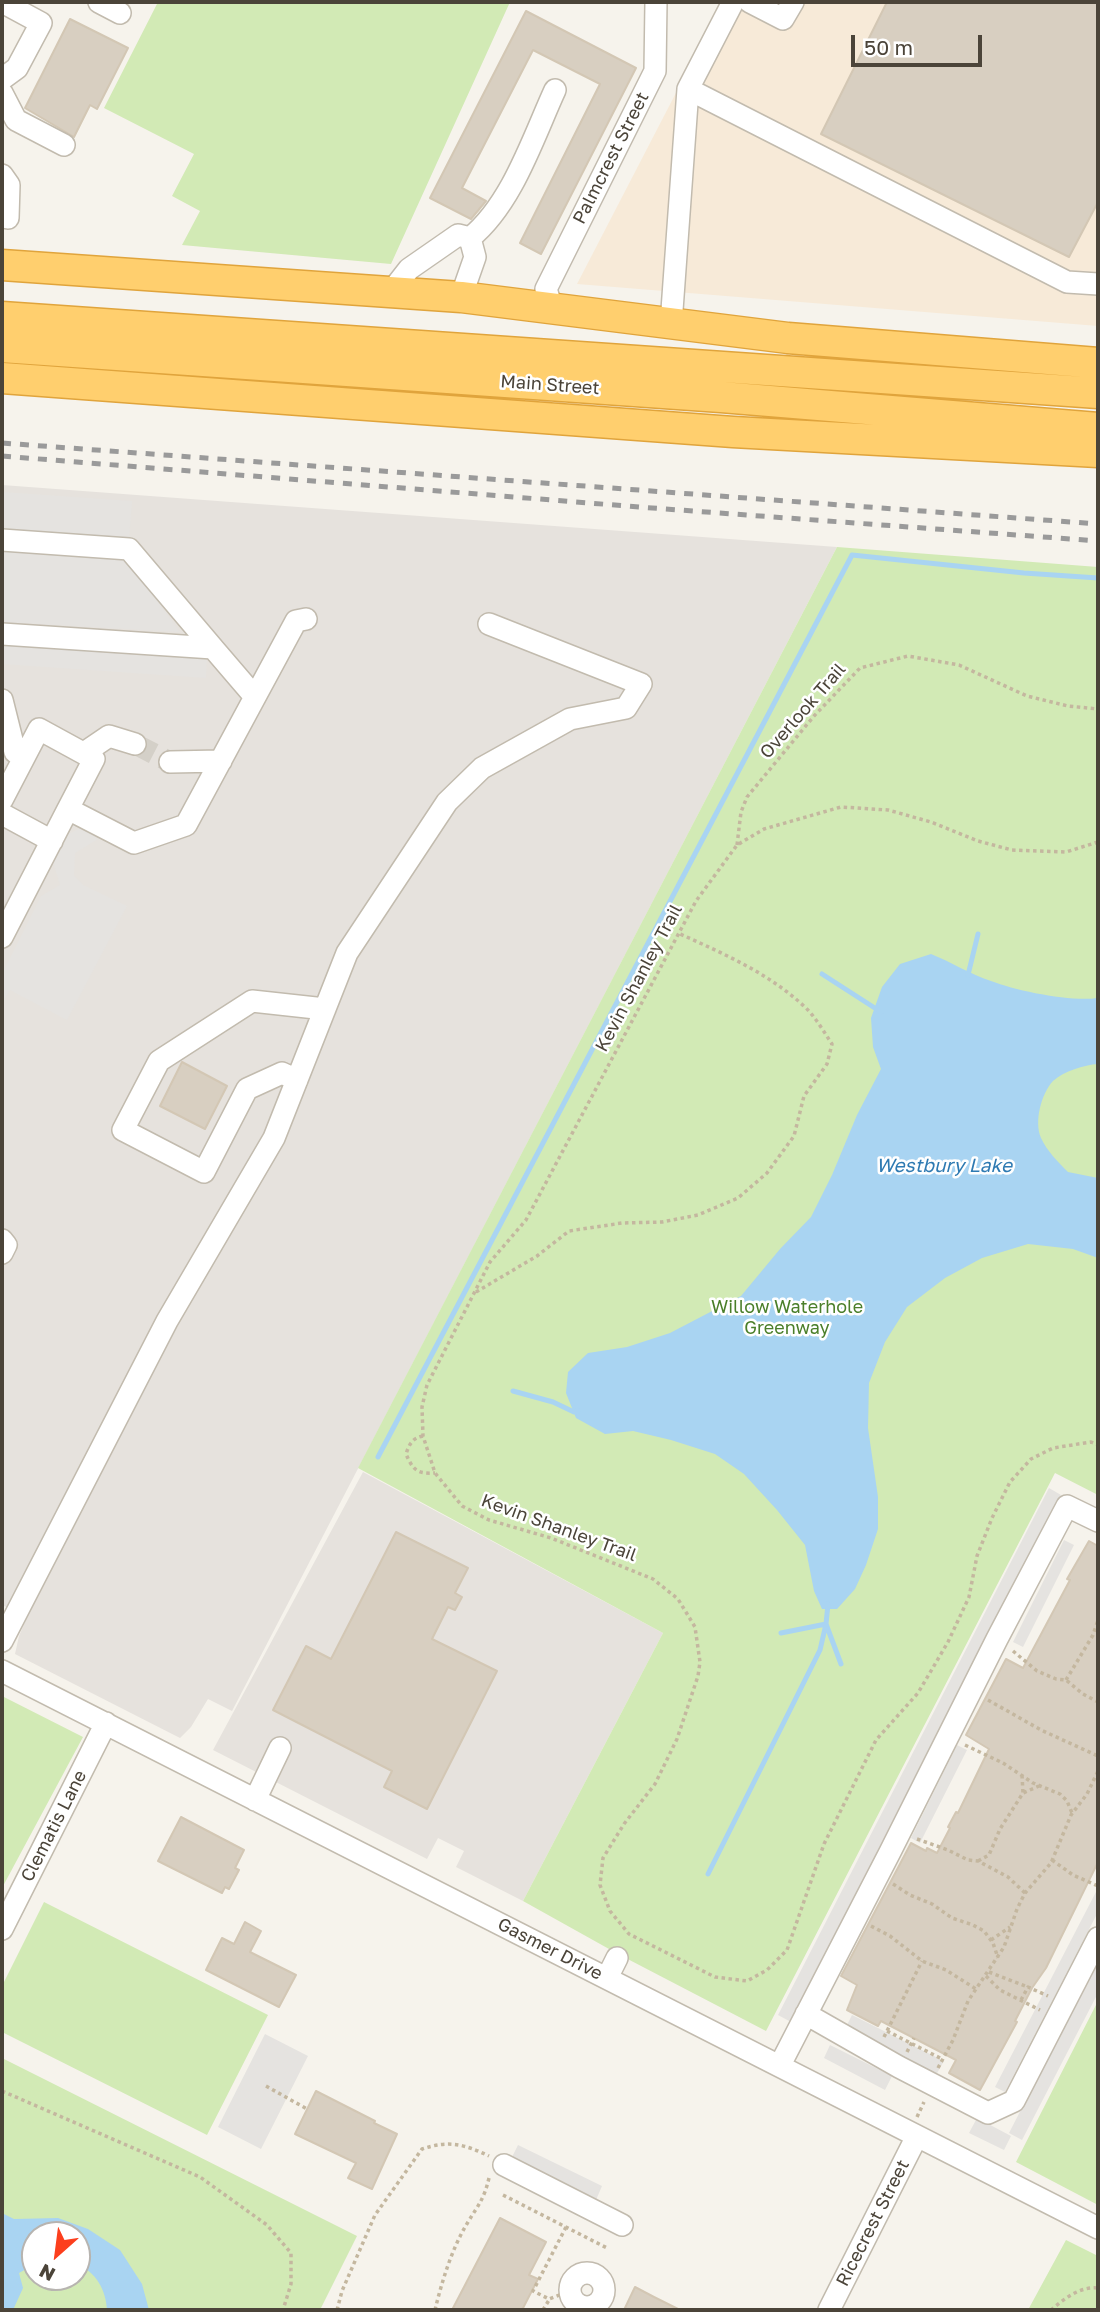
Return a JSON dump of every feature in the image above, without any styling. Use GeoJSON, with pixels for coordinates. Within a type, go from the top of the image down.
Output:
{"type":"FeatureCollection","features":[{"type":"Feature","properties":{"kind":"highway"},"geometry":{"type":"LineString","coordinates":[[2,265],[461,297],[788,338],[1098,363]]}},
{"type":"Feature","properties":{"kind":"highway","name":"Main Street"},"geometry":{"type":"LineString","coordinates":[[2,317],[723,383],[1098,429]]}},
{"type":"Feature","properties":{"kind":"highway","name":"Main Street"},"geometry":{"type":"LineString","coordinates":[[2,347],[723,383],[1098,393]]}},
{"type":"Feature","properties":{"kind":"highway"},"geometry":{"type":"LineString","coordinates":[[2,378],[733,432],[1098,452]]}},
{"type":"Feature","properties":{"kind":"street"},"geometry":{"type":"LineString","coordinates":[[99,2],[120,13]]}},
{"type":"Feature","properties":{"kind":"street","name":"Palmcrest Street"},"geometry":{"type":"LineString","coordinates":[[552,308],[546,289],[655,71],[656,2]]}},
{"type":"Feature","properties":{"kind":"street"},"geometry":{"type":"LineString","coordinates":[[671,324],[688,89],[733,2]]}},
{"type":"Feature","properties":{"kind":"street"},"geometry":{"type":"LineString","coordinates":[[750,2],[783,19],[793,2]]}},
{"type":"Feature","properties":{"kind":"street"},"geometry":{"type":"LineString","coordinates":[[2,79],[17,68],[41,23],[5,7]]}},
{"type":"Feature","properties":{"kind":"street"},"geometry":{"type":"LineString","coordinates":[[688,89],[1067,282],[1098,284]]}},
{"type":"Feature","properties":{"kind":"street"},"geometry":{"type":"LineString","coordinates":[[470,238],[485,226],[508,191],[555,90]]}},
{"type":"Feature","properties":{"kind":"street"},"geometry":{"type":"LineString","coordinates":[[2,93],[16,120],[64,145]]}},
{"type":"Feature","properties":{"kind":"street"},"geometry":{"type":"LineString","coordinates":[[2,175],[9,185],[8,218],[2,218]]}},
{"type":"Feature","properties":{"kind":"street"},"geometry":{"type":"LineString","coordinates":[[391,292],[409,269],[458,235],[470,238]]}},
{"type":"Feature","properties":{"kind":"street"},"geometry":{"type":"LineString","coordinates":[[461,297],[475,257],[470,238]]}},
{"type":"Feature","properties":{"kind":"street"},"geometry":{"type":"LineString","coordinates":[[2,540],[129,549],[256,696]]}},
{"type":"Feature","properties":{"kind":"street"},"geometry":{"type":"LineString","coordinates":[[68,809],[134,843],[187,825],[296,621],[306,619]]}},
{"type":"Feature","properties":{"kind":"street"},"geometry":{"type":"LineString","coordinates":[[2,1641],[167,1321],[274,1139],[347,953],[447,802],[482,768],[570,719],[626,708],[641,684],[488,624]]}},
{"type":"Feature","properties":{"kind":"street"},"geometry":{"type":"LineString","coordinates":[[2,634],[213,648]]}},
{"type":"Feature","properties":{"kind":"street"},"geometry":{"type":"LineString","coordinates":[[2,700],[9,745],[7,778],[2,800]]}},
{"type":"Feature","properties":{"kind":"street"},"geometry":{"type":"LineString","coordinates":[[2,937],[94,759],[39,729],[9,745]]}},
{"type":"Feature","properties":{"kind":"street"},"geometry":{"type":"LineString","coordinates":[[84,753],[109,736],[135,744]]}},
{"type":"Feature","properties":{"kind":"street"},"geometry":{"type":"LineString","coordinates":[[170,762],[221,761]]}},
{"type":"Feature","properties":{"kind":"street"},"geometry":{"type":"LineString","coordinates":[[2,814],[52,841]]}},
{"type":"Feature","properties":{"kind":"street"},"geometry":{"type":"LineString","coordinates":[[297,1080],[282,1073],[247,1089],[204,1172],[123,1130],[159,1061],[252,1001],[325,1009]]}},
{"type":"Feature","properties":{"kind":"street"},"geometry":{"type":"LineString","coordinates":[[2,1240],[5,1245],[2,1253]]}},
{"type":"Feature","properties":{"kind":"street"},"geometry":{"type":"LineString","coordinates":[[780,2064],[1067,1506],[1098,1521]]}},
{"type":"Feature","properties":{"kind":"street","name":"Gasmer Drive"},"geometry":{"type":"LineString","coordinates":[[2,1671],[607,1978],[916,2129],[1098,2228]]}},
{"type":"Feature","properties":{"kind":"street","name":"Clematis Lane"},"geometry":{"type":"LineString","coordinates":[[2,1929],[106,1723]]}},
{"type":"Feature","properties":{"kind":"street"},"geometry":{"type":"LineString","coordinates":[[255,1800],[280,1748]]}},
{"type":"Feature","properties":{"kind":"street"},"geometry":{"type":"LineString","coordinates":[[806,2014],[899,2067],[988,2113],[1014,2101],[1098,1938]]}},
{"type":"Feature","properties":{"kind":"street"},"geometry":{"type":"LineString","coordinates":[[607,1978],[617,1958]]}},
{"type":"Feature","properties":{"kind":"street","name":"Ricecrest Street"},"geometry":{"type":"LineString","coordinates":[[829,2310],[916,2129]]}},
{"type":"Feature","properties":{"kind":"street"},"geometry":{"type":"LineString","coordinates":[[499,2166],[622,2225]]}},
{"type":"Feature","properties":{"kind":"street"},"geometry":{"type":"LineString","coordinates":[[570,2291],[574,2278],[579,2274],[590,2273],[603,2282],[608,2299]]}},
{"type":"Feature","properties":{"kind":"path","name":"Overlook Trail"},"geometry":{"type":"LineString","coordinates":[[737,845],[741,812],[747,797],[814,716],[860,668],[908,656],[959,664],[1027,696],[1068,706],[1098,709]]}},
{"type":"Feature","properties":{"kind":"path","name":"Kevin Shanley Trail"},"geometry":{"type":"LineString","coordinates":[[1098,842],[1066,852],[1012,850],[888,810],[841,807],[764,829],[737,845],[696,901],[527,1220],[490,1262],[427,1385],[422,1408],[423,1437],[435,1473],[462,1506],[489,1520],[551,1538],[653,1579],[678,1599],[695,1627],[700,1662],[698,1676],[677,1739],[655,1784],[624,1824],[603,1858],[600,1885],[610,1911],[629,1934],[715,1978],[747,1981],[767,1970],[787,1950],[824,1844],[876,1740],[918,1693],[948,1642],[969,1597],[977,1556],[1010,1482],[1031,1459],[1053,1448],[1091,1442],[1098,1445]]}},
{"type":"Feature","properties":{"kind":"path"},"geometry":{"type":"LineString","coordinates":[[474,1293],[537,1255],[569,1231],[622,1223],[662,1222],[698,1215],[738,1198],[767,1173],[794,1136],[804,1096],[827,1064],[832,1044],[808,1010],[769,978],[678,933]]}},
{"type":"Feature","properties":{"kind":"path"},"geometry":{"type":"LineString","coordinates":[[423,1437],[417,1437],[409,1444],[406,1454],[412,1469],[421,1474],[435,1473]]}},
{"type":"Feature","properties":{"kind":"path"},"geometry":{"type":"LineString","coordinates":[[1066,1680],[1093,1635],[1098,1620]]}},
{"type":"Feature","properties":{"kind":"path"},"geometry":{"type":"LineString","coordinates":[[997,1639],[1037,1671],[1066,1680],[1098,1702]]}},
{"type":"Feature","properties":{"kind":"path"},"geometry":{"type":"LineString","coordinates":[[970,1691],[1049,1734],[1098,1756]]}},
{"type":"Feature","properties":{"kind":"path"},"geometry":{"type":"LineString","coordinates":[[947,1737],[1060,1794],[1067,1801],[1072,1813]]}},
{"type":"Feature","properties":{"kind":"path"},"geometry":{"type":"LineString","coordinates":[[935,2074],[953,2040],[968,2001],[998,1958],[1017,1909],[1052,1860],[1072,1813],[1087,1794],[1098,1771]]}},
{"type":"Feature","properties":{"kind":"path"},"geometry":{"type":"LineString","coordinates":[[1022,1775],[1023,1793]]}},
{"type":"Feature","properties":{"kind":"path"},"geometry":{"type":"LineString","coordinates":[[978,1861],[989,1855],[1000,1829],[1023,1793],[1041,1786]]}},
{"type":"Feature","properties":{"kind":"path"},"geometry":{"type":"LineString","coordinates":[[901,1830],[968,1860],[978,1861],[1008,1877],[1026,1893]]}},
{"type":"Feature","properties":{"kind":"path"},"geometry":{"type":"LineString","coordinates":[[1052,1860],[1073,1875],[1098,1885]]}},
{"type":"Feature","properties":{"kind":"path"},"geometry":{"type":"LineString","coordinates":[[878,1875],[952,1918],[984,1931],[998,1958]]}},
{"type":"Feature","properties":{"kind":"path"},"geometry":{"type":"LineString","coordinates":[[856,1917],[890,1936],[922,1961],[946,1970],[976,1989]]}},
{"type":"Feature","properties":{"kind":"path"},"geometry":{"type":"LineString","coordinates":[[991,1940],[1012,1926]]}},
{"type":"Feature","properties":{"kind":"path"},"geometry":{"type":"LineString","coordinates":[[922,1961],[887,2031],[942,2059]]}},
{"type":"Feature","properties":{"kind":"path"},"geometry":{"type":"LineString","coordinates":[[988,1974],[1028,1987],[1061,2012]]}},
{"type":"Feature","properties":{"kind":"path"},"geometry":{"type":"LineString","coordinates":[[988,1974],[1000,1990],[1021,2000],[1061,2012]]}},
{"type":"Feature","properties":{"kind":"path"},"geometry":{"type":"LineString","coordinates":[[1021,2000],[1028,1987]]}},
{"type":"Feature","properties":{"kind":"path"},"geometry":{"type":"LineString","coordinates":[[911,2044],[914,2038]]}},
{"type":"Feature","properties":{"kind":"path"},"geometry":{"type":"LineString","coordinates":[[266,2086],[307,2109]]}},
{"type":"Feature","properties":{"kind":"path"},"geometry":{"type":"LineString","coordinates":[[2,2091],[200,2177],[267,2225],[290,2253],[291,2284],[283,2310]]}},
{"type":"Feature","properties":{"kind":"path"},"geometry":{"type":"LineString","coordinates":[[916,2129],[927,2097]]}},
{"type":"Feature","properties":{"kind":"path"},"geometry":{"type":"LineString","coordinates":[[337,2310],[342,2291],[375,2215],[422,2149],[450,2143],[471,2147],[499,2166],[489,2178],[486,2193],[468,2222],[446,2272],[435,2310]]}},
{"type":"Feature","properties":{"kind":"path"},"geometry":{"type":"LineString","coordinates":[[503,2195],[609,2249]]}},
{"type":"Feature","properties":{"kind":"path"},"geometry":{"type":"LineString","coordinates":[[549,2299],[533,2291],[566,2227]]}},
{"type":"Feature","properties":{"kind":"path"},"geometry":{"type":"LineString","coordinates":[[1051,2310],[1071,2294],[1091,2287],[1098,2288]]}},
{"type":"Feature","properties":{"kind":"path"},"geometry":{"type":"LineString","coordinates":[[543,2310],[549,2299],[570,2291]]}},
{"type":"Feature","properties":{"kind":"shaded area"},"geometry":{"type":"Polygon","coordinates":[[[723,2],[1098,2],[1098,326],[577,284],[723,2]]]}},
{"type":"Feature","properties":{"kind":"shaded area"},"geometry":{"type":"Polygon","coordinates":[[[2,485],[837,547],[232,1711],[208,1699],[191,1727],[180,1738],[15,1654],[27,1617],[2,1605],[2,485]]]}},
{"type":"Feature","properties":{"kind":"shaded area"},"geometry":{"type":"Polygon","coordinates":[[[2,492],[132,501],[129,540],[2,531],[2,492]]]}},
{"type":"Feature","properties":{"kind":"shaded area"},"geometry":{"type":"Polygon","coordinates":[[[2,545],[122,553],[180,632],[2,622],[2,545]]]}},
{"type":"Feature","properties":{"kind":"shaded area"},"geometry":{"type":"Polygon","coordinates":[[[2,642],[207,656],[206,678],[2,664],[2,642]]]}},
{"type":"Feature","properties":{"kind":"shaded area"},"geometry":{"type":"Polygon","coordinates":[[[81,828],[98,839],[75,853],[74,875],[83,885],[127,906],[67,1020],[10,990],[2,1004],[2,974],[41,896],[60,885],[53,862],[57,840],[81,828]]]}},
{"type":"Feature","properties":{"kind":"shaded area"},"geometry":{"type":"Polygon","coordinates":[[[363,1472],[663,1633],[523,1901],[456,1867],[464,1851],[438,1838],[427,1859],[213,1750],[363,1472]]]}},
{"type":"Feature","properties":{"kind":"shaded area"},"geometry":{"type":"Polygon","coordinates":[[[1049,1488],[1061,1495],[791,2022],[778,2015],[1049,1488]]]}},
{"type":"Feature","properties":{"kind":"shaded area"},"geometry":{"type":"Polygon","coordinates":[[[1064,1540],[1074,1545],[1023,1647],[1013,1642],[1064,1540]]]}},
{"type":"Feature","properties":{"kind":"shaded area"},"geometry":{"type":"Polygon","coordinates":[[[957,1745],[967,1750],[920,1843],[911,1838],[957,1745]]]}},
{"type":"Feature","properties":{"kind":"shaded area"},"geometry":{"type":"Polygon","coordinates":[[[1098,1888],[1098,1912],[1005,2092],[995,2087],[1098,1888]]]}},
{"type":"Feature","properties":{"kind":"shaded area"},"geometry":{"type":"Polygon","coordinates":[[[1098,1960],[1098,1993],[1022,2140],[1009,2133],[1098,1960]]]}},
{"type":"Feature","properties":{"kind":"shaded area"},"geometry":{"type":"Polygon","coordinates":[[[852,2015],[944,2061],[936,2075],[846,2027],[852,2015]]]}},
{"type":"Feature","properties":{"kind":"shaded area"},"geometry":{"type":"Polygon","coordinates":[[[265,2034],[308,2056],[261,2149],[218,2127],[265,2034]]]}},
{"type":"Feature","properties":{"kind":"shaded area"},"geometry":{"type":"Polygon","coordinates":[[[830,2045],[892,2076],[885,2090],[824,2058],[830,2045]]]}},
{"type":"Feature","properties":{"kind":"shaded area"},"geometry":{"type":"Polygon","coordinates":[[[977,2118],[1011,2136],[1004,2150],[969,2133],[977,2118]]]}},
{"type":"Feature","properties":{"kind":"shaded area"},"geometry":{"type":"Polygon","coordinates":[[[518,2145],[602,2186],[596,2200],[512,2157],[518,2145]]]}},
{"type":"Feature","properties":{"kind":"green space"},"geometry":{"type":"Polygon","coordinates":[[[158,2],[510,2],[391,264],[182,245],[200,211],[172,196],[194,154],[104,108],[158,2]]]}},
{"type":"Feature","properties":{"kind":"green space","name":"Willow Waterhole Greenway"},"geometry":{"type":"Polygon","coordinates":[[[837,547],[1098,567],[1098,1495],[1055,1473],[766,2031],[523,1901],[663,1633],[358,1468],[837,547]]]}},
{"type":"Feature","properties":{"kind":"green space"},"geometry":{"type":"Polygon","coordinates":[[[2,1696],[83,1737],[2,1888],[2,1696]]]}},
{"type":"Feature","properties":{"kind":"green space"},"geometry":{"type":"Polygon","coordinates":[[[44,1902],[268,2015],[207,2135],[2,2032],[2,1986],[44,1902]]]}},
{"type":"Feature","properties":{"kind":"green space"},"geometry":{"type":"Polygon","coordinates":[[[1098,2001],[1098,2205],[1016,2162],[1098,2001]]]}},
{"type":"Feature","properties":{"kind":"green space"},"geometry":{"type":"Polygon","coordinates":[[[2,2058],[357,2236],[320,2310],[2,2310],[2,2058]]]}},
{"type":"Feature","properties":{"kind":"green space"},"geometry":{"type":"Polygon","coordinates":[[[1066,2240],[1098,2256],[1098,2310],[1028,2310],[1066,2240]]]}},
{"type":"Feature","properties":{"kind":"water","name":"Westbury Lake"},"geometry":{"type":"Polygon","coordinates":[[[931,954],[983,978],[1015,988],[1059,997],[1098,998],[1098,1064],[1074,1069],[1053,1081],[1042,1101],[1038,1124],[1043,1143],[1068,1172],[1098,1178],[1098,1258],[1073,1249],[1028,1244],[982,1258],[945,1278],[907,1307],[885,1342],[869,1383],[868,1428],[878,1497],[878,1529],[855,1589],[837,1609],[822,1609],[814,1591],[805,1545],[744,1474],[715,1454],[633,1431],[605,1434],[576,1418],[566,1393],[568,1372],[588,1353],[627,1347],[670,1333],[741,1296],[811,1217],[881,1069],[873,1047],[871,1018],[882,987],[900,964],[931,954]]]}},
{"type":"Feature","properties":{"kind":"water"},"geometry":{"type":"Polygon","coordinates":[[[2,2213],[14,2219],[58,2218],[66,2221],[21,2221],[19,2273],[22,2291],[13,2310],[2,2310],[2,2213]]]}},
{"type":"Feature","properties":{"kind":"water"},"geometry":{"type":"Polygon","coordinates":[[[91,2231],[120,2250],[142,2284],[149,2310],[107,2310],[105,2296],[91,2273],[91,2231]]]}},
{"type":"Feature","properties":{"kind":"building"},"geometry":{"type":"Polygon","coordinates":[[[887,2],[1098,2],[1098,202],[1069,257],[821,134],[887,2]]]}},
{"type":"Feature","properties":{"kind":"building"},"geometry":{"type":"Polygon","coordinates":[[[526,11],[636,68],[541,254],[520,243],[600,84],[533,50],[462,188],[486,201],[471,219],[430,198],[526,11]]]}},
{"type":"Feature","properties":{"kind":"building"},"geometry":{"type":"Polygon","coordinates":[[[70,19],[128,48],[97,109],[90,105],[74,137],[25,108],[70,19]]]}},
{"type":"Feature","properties":{"kind":"building"},"geometry":{"type":"Polygon","coordinates":[[[182,1062],[227,1086],[205,1129],[160,1106],[182,1062]]]}},
{"type":"Feature","properties":{"kind":"building"},"geometry":{"type":"Polygon","coordinates":[[[396,1532],[468,1568],[455,1593],[462,1597],[455,1610],[448,1607],[432,1639],[497,1671],[427,1809],[384,1787],[392,1771],[273,1710],[306,1646],[331,1659],[396,1532]]]}},
{"type":"Feature","properties":{"kind":"building"},"geometry":{"type":"Polygon","coordinates":[[[1089,1541],[1098,1546],[1098,1862],[1046,1968],[1032,1988],[980,2090],[949,2073],[956,2060],[881,2021],[878,2026],[847,2010],[857,1985],[841,1976],[911,1843],[937,1853],[989,1749],[966,1735],[1006,1659],[1023,1668],[1089,1541]]]}},
{"type":"Feature","properties":{"kind":"building"},"geometry":{"type":"Polygon","coordinates":[[[181,1817],[244,1850],[235,1868],[239,1870],[229,1889],[225,1887],[222,1893],[158,1861],[181,1817]]]}},
{"type":"Feature","properties":{"kind":"building"},"geometry":{"type":"Polygon","coordinates":[[[245,1922],[261,1931],[250,1952],[296,1975],[279,2007],[206,1970],[222,1938],[234,1944],[245,1922]]]}},
{"type":"Feature","properties":{"kind":"building"},"geometry":{"type":"Polygon","coordinates":[[[316,2091],[397,2134],[372,2189],[348,2178],[356,2163],[295,2134],[316,2091]]]}},
{"type":"Feature","properties":{"kind":"building"},"geometry":{"type":"Polygon","coordinates":[[[500,2218],[546,2242],[529,2275],[538,2279],[522,2310],[452,2310],[500,2218]]]}},
{"type":"Feature","properties":{"kind":"building"},"geometry":{"type":"Polygon","coordinates":[[[635,2287],[654,2297],[680,2310],[624,2310],[635,2287]]]}},
{"type":"Feature","properties":{"kind":"waterway"},"geometry":{"type":"LineString","coordinates":[[378,1457],[852,555],[1098,578]]}},
{"type":"Feature","properties":{"kind":"waterway"},"geometry":{"type":"LineString","coordinates":[[968,975],[978,934]]}},
{"type":"Feature","properties":{"kind":"waterway"},"geometry":{"type":"LineString","coordinates":[[822,974],[881,1012]]}},
{"type":"Feature","properties":{"kind":"waterway"},"geometry":{"type":"LineString","coordinates":[[513,1391],[553,1402],[574,1412],[578,1411]]}},
{"type":"Feature","properties":{"kind":"waterway"},"geometry":{"type":"LineString","coordinates":[[781,1633],[826,1624],[828,1604]]}},
{"type":"Feature","properties":{"kind":"waterway"},"geometry":{"type":"LineString","coordinates":[[826,1624],[841,1664]]}},
{"type":"Feature","properties":{"kind":"waterway"},"geometry":{"type":"LineString","coordinates":[[708,1874],[820,1650],[826,1624]]}},
{"type":"Feature","properties":{"kind":"tunnel"},"geometry":{"type":"LineString","coordinates":[[135,744],[170,762]]}},
{"type":"Feature","properties":{"kind":"railway"},"geometry":{"type":"LineString","coordinates":[[2,443],[1098,524]]}},
{"type":"Feature","properties":{"kind":"railway"},"geometry":{"type":"LineString","coordinates":[[2,456],[1098,541]]}}]}
